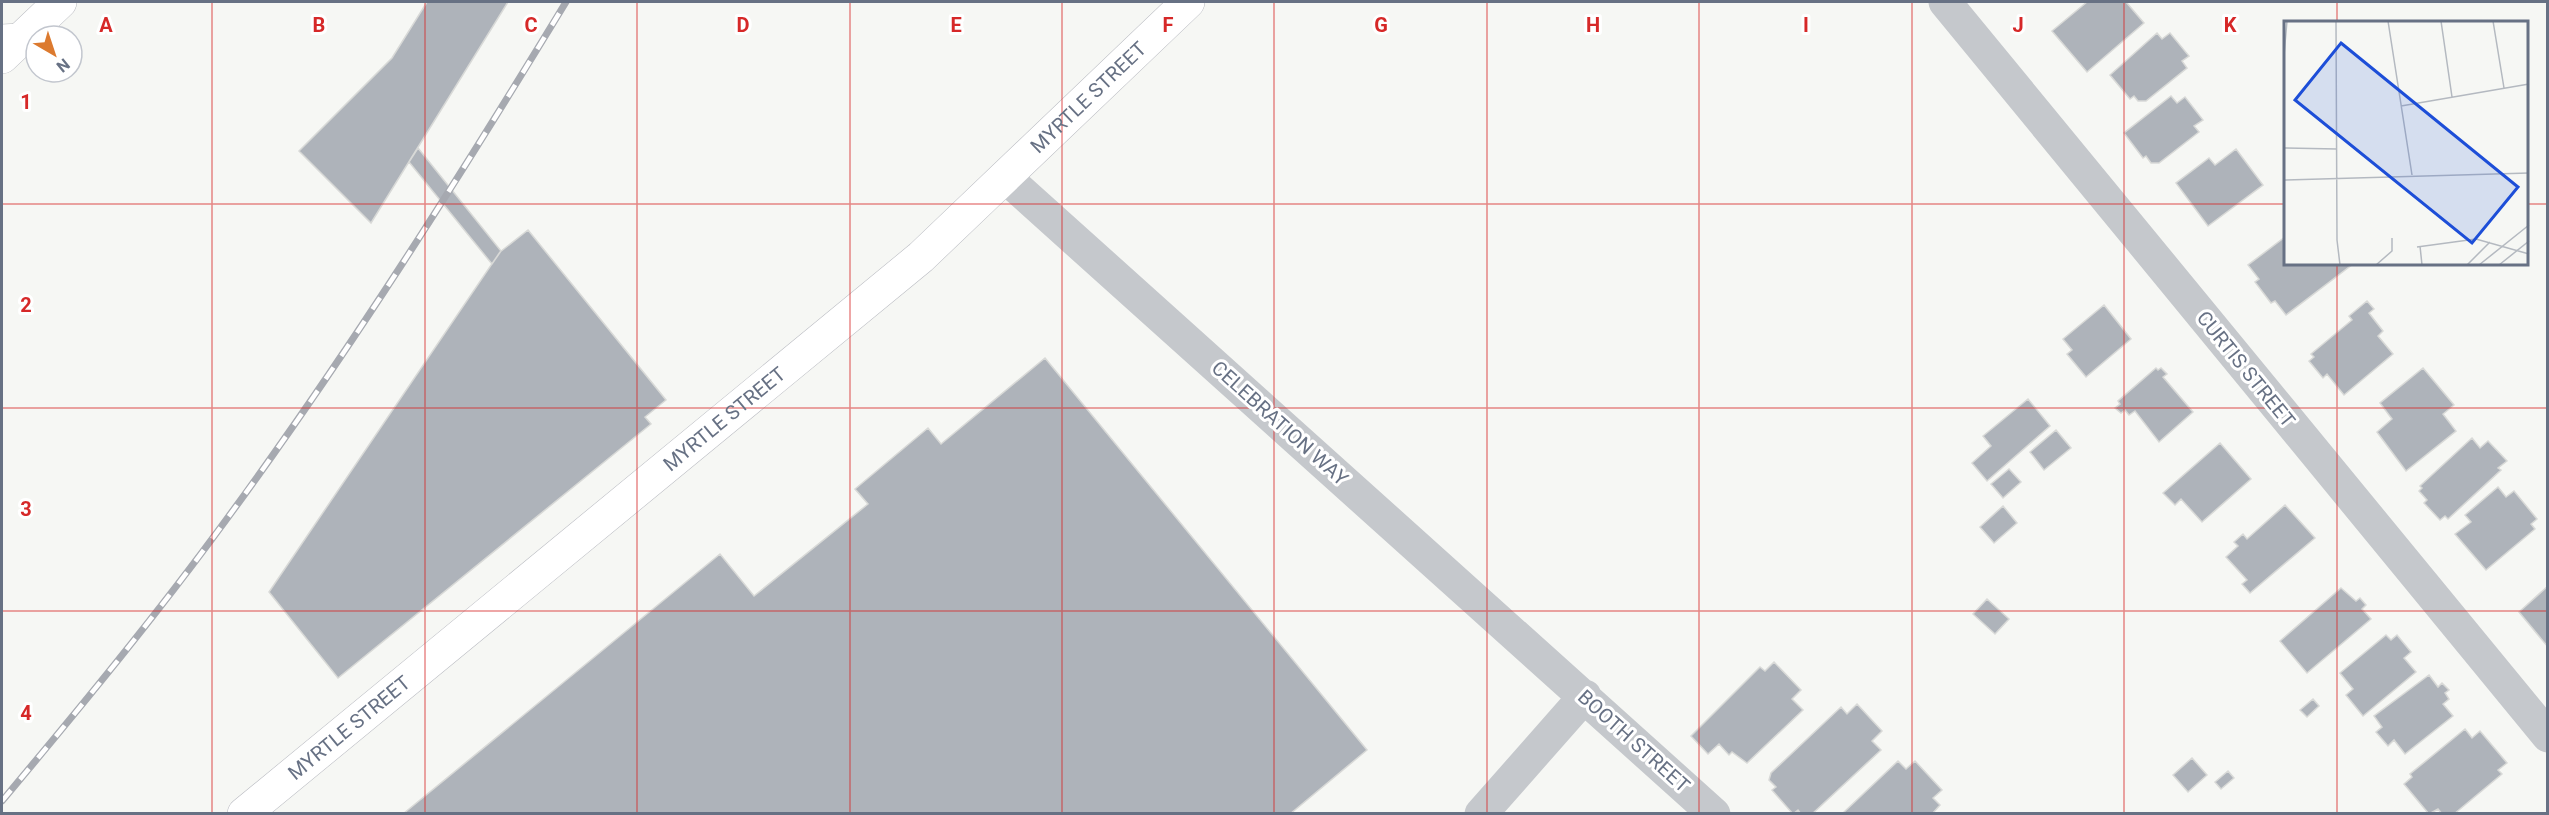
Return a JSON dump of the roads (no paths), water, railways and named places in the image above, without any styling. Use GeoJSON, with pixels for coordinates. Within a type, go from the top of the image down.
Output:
{"type":"FeatureCollection","features":[{"type":"Feature","properties":{"kind":"street"},"geometry":{"type":"LineString","coordinates":[[8,46],[60,2]]}},
{"type":"Feature","properties":{"kind":"street","name":"MYRTLE STREET"},"geometry":{"type":"LineString","coordinates":[[244,813],[921,257],[1188,2]]}},
{"type":"Feature","properties":{"kind":"street","name":"CURTIS STREET"},"geometry":{"type":"LineString","coordinates":[[1945,2],[2547,736]]}},
{"type":"Feature","properties":{"kind":"street","name":"CELEBRATION WAY"},"geometry":{"type":"LineString","coordinates":[[1005,177],[1555,669]]}},
{"type":"Feature","properties":{"kind":"street","name":"BOOTH STREET"},"geometry":{"type":"LineString","coordinates":[[1555,669],[1714,813]]}},
{"type":"Feature","properties":{"kind":"street"},"geometry":{"type":"LineString","coordinates":[[1481,813],[1585,696]]}},
{"type":"Feature","properties":{"kind":"railway"},"geometry":{"type":"LineString","coordinates":[[2,801],[88,697],[199,556],[316,394],[402,265],[566,2]]}}]}
